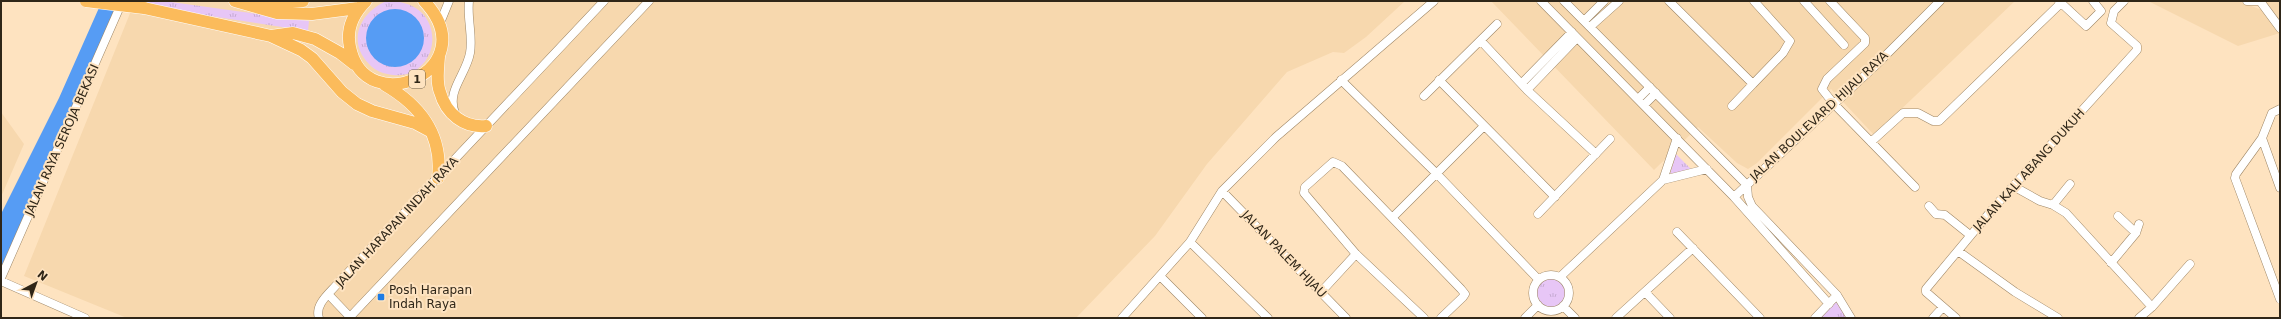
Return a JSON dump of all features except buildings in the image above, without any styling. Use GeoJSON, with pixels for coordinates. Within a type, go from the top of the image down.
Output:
{"type":"FeatureCollection","features":[{"type":"Feature","properties":{"kind":"highway","name":"1"},"geometry":{"type":"LineString","coordinates":[[86,1],[144,8],[271,36],[293,33],[315,39],[340,53],[369,77],[380,82],[397,85],[422,77],[432,68],[439,54],[442,39],[440,23]]}},
{"type":"Feature","properties":{"kind":"highway","name":"1"},"geometry":{"type":"LineString","coordinates":[[235,1],[252,4],[277,13],[312,14],[362,5]]}},
{"type":"Feature","properties":{"kind":"highway"},"geometry":{"type":"LineString","coordinates":[[252,4],[303,1]]}},
{"type":"Feature","properties":{"kind":"highway"},"geometry":{"type":"LineString","coordinates":[[424,1],[433,11],[440,23]]}},
{"type":"Feature","properties":{"kind":"highway","name":"1"},"geometry":{"type":"LineString","coordinates":[[358,67],[351,55],[348,39],[350,23],[362,5]]}},
{"type":"Feature","properties":{"kind":"highway"},"geometry":{"type":"LineString","coordinates":[[271,36],[301,50],[312,58],[342,92],[357,104],[372,111],[415,123],[430,131]]}},
{"type":"Feature","properties":{"kind":"highway"},"geometry":{"type":"LineString","coordinates":[[439,54],[439,92],[457,119],[466,125],[476,127],[486,126]]}},
{"type":"Feature","properties":{"kind":"highway"},"geometry":{"type":"LineString","coordinates":[[380,82],[406,97],[422,115],[436,141],[439,154],[438,178]]}},
{"type":"Feature","properties":{"kind":"street","name":"JALAN RAYA SEROJA BEKASI"},"geometry":{"type":"LineString","coordinates":[[2,272],[122,1]]}},
{"type":"Feature","properties":{"kind":"street"},"geometry":{"type":"LineString","coordinates":[[440,23],[448,1]]}},
{"type":"Feature","properties":{"kind":"street"},"geometry":{"type":"LineString","coordinates":[[457,119],[451,101],[470,54],[469,1]]}},
{"type":"Feature","properties":{"kind":"street","name":"JALAN HARAPAN INDAH RAYA"},"geometry":{"type":"LineString","coordinates":[[604,1],[328,295],[350,317],[649,1]]}},
{"type":"Feature","properties":{"kind":"street"},"geometry":{"type":"LineString","coordinates":[[1134,318],[1125,315],[1161,277],[1190,242],[1222,191],[1276,137],[1434,1]]}},
{"type":"Feature","properties":{"kind":"street"},"geometry":{"type":"LineString","coordinates":[[1541,1],[1734,197],[1829,304]]}},
{"type":"Feature","properties":{"kind":"street","name":"JALAN BOULEVARD HIJAU RAYA"},"geometry":{"type":"LineString","coordinates":[[1564,1],[1747,185],[1833,103],[1875,66],[1940,1]]}},
{"type":"Feature","properties":{"kind":"street"},"geometry":{"type":"LineString","coordinates":[[1584,21],[1604,1]]}},
{"type":"Feature","properties":{"kind":"street"},"geometry":{"type":"LineString","coordinates":[[1590,27],[1619,1]]}},
{"type":"Feature","properties":{"kind":"street"},"geometry":{"type":"LineString","coordinates":[[1669,1],[1752,84]]}},
{"type":"Feature","properties":{"kind":"street"},"geometry":{"type":"LineString","coordinates":[[1732,106],[1783,53],[1790,41],[1754,1]]}},
{"type":"Feature","properties":{"kind":"street"},"geometry":{"type":"LineString","coordinates":[[1804,1],[1844,45]]}},
{"type":"Feature","properties":{"kind":"street"},"geometry":{"type":"LineString","coordinates":[[1830,1],[1865,40],[1864,45],[1824,84],[1822,89],[1833,103],[1915,187]]}},
{"type":"Feature","properties":{"kind":"street"},"geometry":{"type":"LineString","coordinates":[[1871,142],[1903,113],[1918,114],[1933,122],[1938,121],[2060,2],[2086,26],[2101,11],[2094,1]]}},
{"type":"Feature","properties":{"kind":"street","name":"JALAN KALI ABANG DUKUH"},"geometry":{"type":"LineString","coordinates":[[1943,307],[1925,290],[2013,186],[2138,49],[2111,23],[2114,11],[2124,1]]}},
{"type":"Feature","properties":{"kind":"street"},"geometry":{"type":"LineString","coordinates":[[2247,1],[2260,1],[2280,28]]}},
{"type":"Feature","properties":{"kind":"street"},"geometry":{"type":"LineString","coordinates":[[1424,96],[1439,80],[1481,42],[1497,24]]}},
{"type":"Feature","properties":{"kind":"street"},"geometry":{"type":"LineString","coordinates":[[1522,83],[1575,35]]}},
{"type":"Feature","properties":{"kind":"street"},"geometry":{"type":"LineString","coordinates":[[1527,90],[1575,35]]}},
{"type":"Feature","properties":{"kind":"street"},"geometry":{"type":"LineString","coordinates":[[1481,42],[1522,83],[1527,90],[1596,154]]}},
{"type":"Feature","properties":{"kind":"street"},"geometry":{"type":"LineString","coordinates":[[1341,80],[1436,174],[1538,279]]}},
{"type":"Feature","properties":{"kind":"street"},"geometry":{"type":"LineString","coordinates":[[1439,80],[1555,197]]}},
{"type":"Feature","properties":{"kind":"street"},"geometry":{"type":"LineString","coordinates":[[1638,99],[1653,90]]}},
{"type":"Feature","properties":{"kind":"street"},"geometry":{"type":"LineString","coordinates":[[1644,105],[1653,90]]}},
{"type":"Feature","properties":{"kind":"street"},"geometry":{"type":"LineString","coordinates":[[2280,109],[2272,113],[2262,138],[2236,174],[2235,178],[2280,299]]}},
{"type":"Feature","properties":{"kind":"street"},"geometry":{"type":"LineString","coordinates":[[1393,217],[1484,126]]}},
{"type":"Feature","properties":{"kind":"street"},"geometry":{"type":"LineString","coordinates":[[1663,180],[1676,138]]}},
{"type":"Feature","properties":{"kind":"street"},"geometry":{"type":"LineString","coordinates":[[2262,138],[2280,188]]}},
{"type":"Feature","properties":{"kind":"street"},"geometry":{"type":"LineString","coordinates":[[1538,214],[1610,139]]}},
{"type":"Feature","properties":{"kind":"street"},"geometry":{"type":"LineString","coordinates":[[1424,318],[1356,254],[1304,193],[1305,187],[1332,162],[1337,163],[1393,217],[1465,294],[1441,318]]}},
{"type":"Feature","properties":{"kind":"street"},"geometry":{"type":"LineString","coordinates":[[1560,277],[1663,180],[1707,169]]}},
{"type":"Feature","properties":{"kind":"street"},"geometry":{"type":"LineString","coordinates":[[2053,204],[2070,184]]}},
{"type":"Feature","properties":{"kind":"street"},"geometry":{"type":"LineString","coordinates":[[1734,197],[1747,185]]}},
{"type":"Feature","properties":{"kind":"street"},"geometry":{"type":"LineString","coordinates":[[1747,185],[1748,197],[1752,206],[1837,295],[1851,318]]}},
{"type":"Feature","properties":{"kind":"street"},"geometry":{"type":"LineString","coordinates":[[2013,186],[2040,201],[2053,204],[2066,213],[2152,307]]}},
{"type":"Feature","properties":{"kind":"street","name":"JALAN PALEM HIJAU"},"geometry":{"type":"LineString","coordinates":[[1222,191],[1321,292],[1342,317]]}},
{"type":"Feature","properties":{"kind":"street"},"geometry":{"type":"LineString","coordinates":[[1929,206],[1936,214],[1944,215],[1970,235]]}},
{"type":"Feature","properties":{"kind":"street"},"geometry":{"type":"LineString","coordinates":[[2118,216],[2136,233]]}},
{"type":"Feature","properties":{"kind":"street"},"geometry":{"type":"LineString","coordinates":[[2111,263],[2136,233],[2139,224]]}},
{"type":"Feature","properties":{"kind":"street"},"geometry":{"type":"LineString","coordinates":[[1677,232],[1760,318]]}},
{"type":"Feature","properties":{"kind":"street"},"geometry":{"type":"LineString","coordinates":[[1190,242],[1268,318]]}},
{"type":"Feature","properties":{"kind":"street"},"geometry":{"type":"LineString","coordinates":[[1616,318],[1646,293],[1693,248]]}},
{"type":"Feature","properties":{"kind":"street"},"geometry":{"type":"LineString","coordinates":[[1958,251],[2020,295],[2058,318]]}},
{"type":"Feature","properties":{"kind":"street"},"geometry":{"type":"LineString","coordinates":[[1321,292],[1356,254]]}},
{"type":"Feature","properties":{"kind":"street"},"geometry":{"type":"LineString","coordinates":[[2139,318],[2152,307],[2190,264]]}},
{"type":"Feature","properties":{"kind":"street"},"geometry":{"type":"LineString","coordinates":[[1549,274],[1560,277],[1568,288],[1568,298],[1563,306],[1550,311],[1538,305],[1532,292],[1538,279],[1549,274]]}},
{"type":"Feature","properties":{"kind":"street"},"geometry":{"type":"LineString","coordinates":[[1161,277],[1202,318]]}},
{"type":"Feature","properties":{"kind":"street"},"geometry":{"type":"LineString","coordinates":[[1,281],[85,318]]}},
{"type":"Feature","properties":{"kind":"street"},"geometry":{"type":"LineString","coordinates":[[1646,293],[1670,318]]}},
{"type":"Feature","properties":{"kind":"street"},"geometry":{"type":"LineString","coordinates":[[319,318],[318,308],[328,295]]}},
{"type":"Feature","properties":{"kind":"street"},"geometry":{"type":"LineString","coordinates":[[1815,318],[1837,295]]}},
{"type":"Feature","properties":{"kind":"street"},"geometry":{"type":"LineString","coordinates":[[1525,318],[1538,305]]}},
{"type":"Feature","properties":{"kind":"street"},"geometry":{"type":"LineString","coordinates":[[1563,306],[1575,318]]}},
{"type":"Feature","properties":{"kind":"street"},"geometry":{"type":"LineString","coordinates":[[1933,318],[1943,307],[1956,318]]}},
{"type":"Feature","properties":{"kind":"shaded area"},"geometry":{"type":"Polygon","coordinates":[[[135,1],[1405,1],[1366,37],[1344,53],[1333,52],[1287,72],[1207,164],[1155,236],[1076,318],[127,318],[24,276],[135,1]]]}},
{"type":"Feature","properties":{"kind":"shaded area"},"geometry":{"type":"Polygon","coordinates":[[[1491,1],[2015,1],[1874,135],[1831,89],[1757,163],[1748,169],[1737,163],[1698,127],[1654,170],[1491,1]]]}},
{"type":"Feature","properties":{"kind":"shaded area"},"geometry":{"type":"Polygon","coordinates":[[[2148,1],[2238,1],[2262,10],[2267,1],[2280,1],[2280,33],[2238,46],[2148,1]]]}},
{"type":"Feature","properties":{"kind":"shaded area"},"geometry":{"type":"Polygon","coordinates":[[[1,112],[24,144],[1,197],[1,112]]]}},
{"type":"Feature","properties":{"kind":"green space"},"geometry":{"type":"Polygon","coordinates":[[[133,1],[164,1],[309,21],[308,31],[132,4],[133,1]]]}},
{"type":"Feature","properties":{"kind":"green space"},"geometry":{"type":"Polygon","coordinates":[[[387,1],[408,4],[422,13],[430,25],[432,40],[430,54],[422,65],[409,73],[393,75],[380,72],[374,69],[362,55],[358,46],[360,28],[364,19],[378,6],[387,1]],[[419,22],[369,25],[367,42],[381,63],[397,67],[424,38],[419,22]]]}},
{"type":"Feature","properties":{"kind":"green space"},"geometry":{"type":"Polygon","coordinates":[[[1676,154],[1691,169],[1670,174],[1676,154]]]}},
{"type":"Feature","properties":{"kind":"green space"},"geometry":{"type":"Polygon","coordinates":[[[1555,275],[1564,280],[1568,286],[1568,300],[1564,306],[1555,311],[1547,311],[1538,306],[1534,300],[1533,289],[1538,280],[1544,276],[1555,275]]]}},
{"type":"Feature","properties":{"kind":"green space"},"geometry":{"type":"Polygon","coordinates":[[[1837,295],[1850,318],[1815,318],[1837,295]]]}},
{"type":"Feature","properties":{"kind":"water"},"geometry":{"type":"Polygon","coordinates":[[[102,1],[122,1],[1,278],[1,214],[59,98],[102,1]]]}},
{"type":"Feature","properties":{"kind":"water"},"geometry":{"type":"Polygon","coordinates":[[[395,9],[406,11],[419,22],[422,27],[424,38],[422,49],[411,62],[406,65],[395,67],[384,65],[371,54],[368,49],[366,38],[368,27],[379,14],[384,11],[395,9]]]}},
{"type":"Feature","properties":{"kind":"place","name":"Posh Harapan Indah Raya"},"geometry":{"type":"Point","coordinates":[381,297]}}]}
